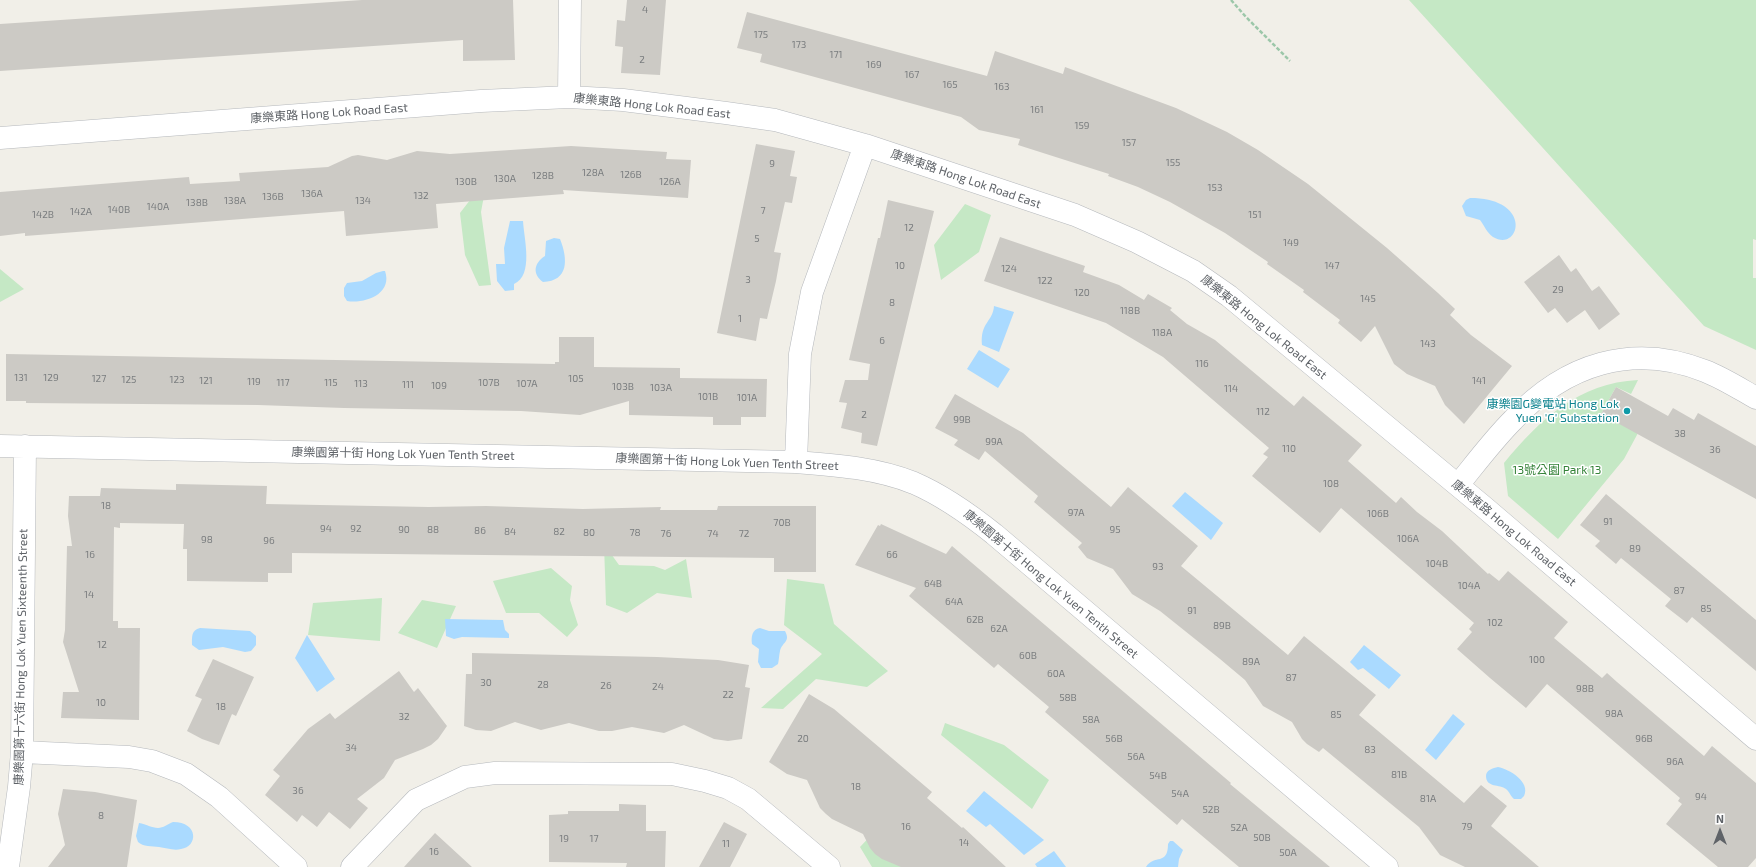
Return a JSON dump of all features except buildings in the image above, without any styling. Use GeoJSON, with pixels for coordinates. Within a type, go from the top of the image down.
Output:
{"type":"FeatureCollection","features":[{"type":"Feature","properties":{"kind":"street"},"geometry":{"type":"LineString","coordinates":[[569,97],[570,0]]}},
{"type":"Feature","properties":{"kind":"street","name":"康樂東路 Hong Lok Road East"},"geometry":{"type":"LineString","coordinates":[[0,138],[481,101],[569,97],[623,100],[775,120],[865,145],[1075,215],[1137,242],[1193,271],[1229,296],[1458,485],[1756,738]]}},
{"type":"Feature","properties":{"kind":"street"},"geometry":{"type":"LineString","coordinates":[[796,462],[800,354],[812,292],[865,145]]}},
{"type":"Feature","properties":{"kind":"street"},"geometry":{"type":"LineString","coordinates":[[1458,485],[1513,419],[1533,401],[1558,383],[1581,370],[1602,362],[1625,358],[1658,358],[1682,363],[1706,371],[1756,398]]}},
{"type":"Feature","properties":{"kind":"street","name":"康樂園第十街 Hong Lok Yuen Tenth Street"},"geometry":{"type":"LineString","coordinates":[[0,446],[796,462],[859,468],[913,483],[939,496],[968,514],[1387,867]]}},
{"type":"Feature","properties":{"kind":"street","name":"康樂園第十六街 Hong Lok Yuen Sixteenth Street"},"geometry":{"type":"LineString","coordinates":[[8,867],[19,787],[22,752],[25,446]]}},
{"type":"Feature","properties":{"kind":"street"},"geometry":{"type":"LineString","coordinates":[[22,752],[129,757],[152,761],[186,774],[219,797],[296,867]]}},
{"type":"Feature","properties":{"kind":"street"},"geometry":{"type":"LineString","coordinates":[[352,867],[416,800],[465,777],[495,773],[672,774],[705,780],[728,788],[748,799],[830,867]]}},
{"type":"Feature","properties":{"kind":"path"},"geometry":{"type":"LineString","coordinates":[[1231,0],[1290,61]]}},
{"type":"Feature","properties":{"kind":"green space"},"geometry":{"type":"Polygon","coordinates":[[[1409,0],[1756,0],[1756,240],[1753,239],[1753,278],[1756,278],[1756,350],[1704,326],[1409,0]]]}},
{"type":"Feature","properties":{"kind":"green space"},"geometry":{"type":"Polygon","coordinates":[[[485,190],[481,212],[491,285],[479,286],[465,255],[460,213],[477,191],[485,190]]]}},
{"type":"Feature","properties":{"kind":"green space"},"geometry":{"type":"Polygon","coordinates":[[[965,204],[991,215],[979,252],[941,280],[934,245],[965,204]]]}},
{"type":"Feature","properties":{"kind":"green space"},"geometry":{"type":"Polygon","coordinates":[[[0,269],[24,289],[0,302],[0,269]]]}},
{"type":"Feature","properties":{"kind":"green space","name":"13號公園 Park 13"},"geometry":{"type":"Polygon","coordinates":[[[1638,380],[1631,394],[1616,387],[1601,414],[1638,433],[1624,459],[1558,539],[1508,496],[1504,463],[1532,432],[1562,406],[1597,388],[1638,380]]]}},
{"type":"Feature","properties":{"kind":"green space"},"geometry":{"type":"Polygon","coordinates":[[[604,544],[619,565],[654,566],[665,570],[686,559],[692,598],[657,593],[627,613],[606,605],[604,544]]]}},
{"type":"Feature","properties":{"kind":"green space"},"geometry":{"type":"Polygon","coordinates":[[[551,568],[572,586],[570,600],[578,625],[567,637],[539,613],[506,613],[493,581],[551,568]]]}},
{"type":"Feature","properties":{"kind":"green space"},"geometry":{"type":"Polygon","coordinates":[[[787,579],[824,584],[834,624],[888,671],[867,687],[816,679],[783,709],[761,708],[822,654],[784,625],[787,579]]]}},
{"type":"Feature","properties":{"kind":"green space"},"geometry":{"type":"Polygon","coordinates":[[[382,598],[380,641],[308,635],[313,603],[382,598]]]}},
{"type":"Feature","properties":{"kind":"green space"},"geometry":{"type":"Polygon","coordinates":[[[422,600],[456,606],[437,648],[398,633],[422,600]]]}},
{"type":"Feature","properties":{"kind":"green space"},"geometry":{"type":"Polygon","coordinates":[[[945,723],[1004,745],[1049,780],[1032,809],[941,735],[945,723]]]}},
{"type":"Feature","properties":{"kind":"green space"},"geometry":{"type":"Polygon","coordinates":[[[877,829],[916,867],[872,867],[860,847],[877,829]]]}},
{"type":"Feature","properties":{"kind":"water"},"geometry":{"type":"Polygon","coordinates":[[[1470,198],[1490,200],[1504,206],[1513,215],[1516,224],[1514,232],[1510,238],[1502,240],[1493,237],[1480,220],[1466,216],[1462,206],[1466,200],[1470,198]]]}},
{"type":"Feature","properties":{"kind":"water"},"geometry":{"type":"Polygon","coordinates":[[[510,221],[523,221],[526,246],[526,265],[524,273],[514,284],[514,290],[505,291],[497,281],[496,264],[505,264],[504,248],[510,221]]]}},
{"type":"Feature","properties":{"kind":"water"},"geometry":{"type":"Polygon","coordinates":[[[554,238],[560,239],[563,247],[565,261],[564,268],[558,278],[552,281],[543,282],[537,276],[537,265],[538,262],[545,256],[546,241],[554,238]]]}},
{"type":"Feature","properties":{"kind":"water"},"geometry":{"type":"Polygon","coordinates":[[[385,271],[385,286],[376,296],[362,301],[347,301],[344,296],[344,288],[347,283],[362,281],[376,273],[385,271]]]}},
{"type":"Feature","properties":{"kind":"water"},"geometry":{"type":"Polygon","coordinates":[[[994,306],[1014,312],[999,352],[982,345],[983,331],[991,316],[994,306]]]}},
{"type":"Feature","properties":{"kind":"water"},"geometry":{"type":"Polygon","coordinates":[[[979,350],[1010,369],[998,388],[967,369],[979,350]]]}},
{"type":"Feature","properties":{"kind":"water"},"geometry":{"type":"Polygon","coordinates":[[[1185,492],[1223,523],[1211,540],[1172,506],[1185,492]]]}},
{"type":"Feature","properties":{"kind":"water"},"geometry":{"type":"Polygon","coordinates":[[[445,619],[503,620],[505,630],[509,634],[509,638],[462,637],[454,639],[446,636],[445,619]]]}},
{"type":"Feature","properties":{"kind":"water"},"geometry":{"type":"Polygon","coordinates":[[[200,628],[250,631],[256,636],[256,645],[251,651],[245,652],[223,647],[199,650],[192,645],[192,639],[195,630],[200,628]]]}},
{"type":"Feature","properties":{"kind":"water"},"geometry":{"type":"Polygon","coordinates":[[[760,628],[769,631],[785,631],[787,635],[787,640],[780,651],[778,664],[772,668],[761,668],[758,662],[759,649],[752,644],[755,630],[760,628]]]}},
{"type":"Feature","properties":{"kind":"water"},"geometry":{"type":"Polygon","coordinates":[[[307,635],[335,679],[317,692],[295,658],[307,635]]]}},
{"type":"Feature","properties":{"kind":"water"},"geometry":{"type":"Polygon","coordinates":[[[1364,645],[1401,675],[1389,689],[1363,668],[1358,670],[1350,662],[1364,645]]]}},
{"type":"Feature","properties":{"kind":"water"},"geometry":{"type":"Polygon","coordinates":[[[1453,714],[1465,724],[1436,760],[1425,750],[1453,714]]]}},
{"type":"Feature","properties":{"kind":"water"},"geometry":{"type":"Polygon","coordinates":[[[1498,767],[1508,770],[1522,781],[1525,791],[1524,796],[1521,799],[1514,799],[1503,787],[1488,782],[1486,776],[1487,772],[1498,767]]]}},
{"type":"Feature","properties":{"kind":"water"},"geometry":{"type":"Polygon","coordinates":[[[984,791],[1044,840],[1024,855],[990,824],[986,827],[966,811],[984,791]]]}},
{"type":"Feature","properties":{"kind":"water"},"geometry":{"type":"Polygon","coordinates":[[[173,822],[182,823],[188,826],[191,830],[193,840],[187,847],[173,850],[145,846],[138,842],[136,836],[139,823],[158,828],[164,827],[173,822]]]}},
{"type":"Feature","properties":{"kind":"water"},"geometry":{"type":"Polygon","coordinates":[[[1170,841],[1173,841],[1183,850],[1179,859],[1178,867],[1146,867],[1149,863],[1163,858],[1166,855],[1170,841]]]}},
{"type":"Feature","properties":{"kind":"water"},"geometry":{"type":"Polygon","coordinates":[[[1054,851],[1066,867],[1037,867],[1035,864],[1054,851]]]}},
{"type":"Feature","properties":{"kind":"place","name":"康樂園G變電站 Hong Lok Yuen 'G' Substation"},"geometry":{"type":"Point","coordinates":[1627,411]}}]}
